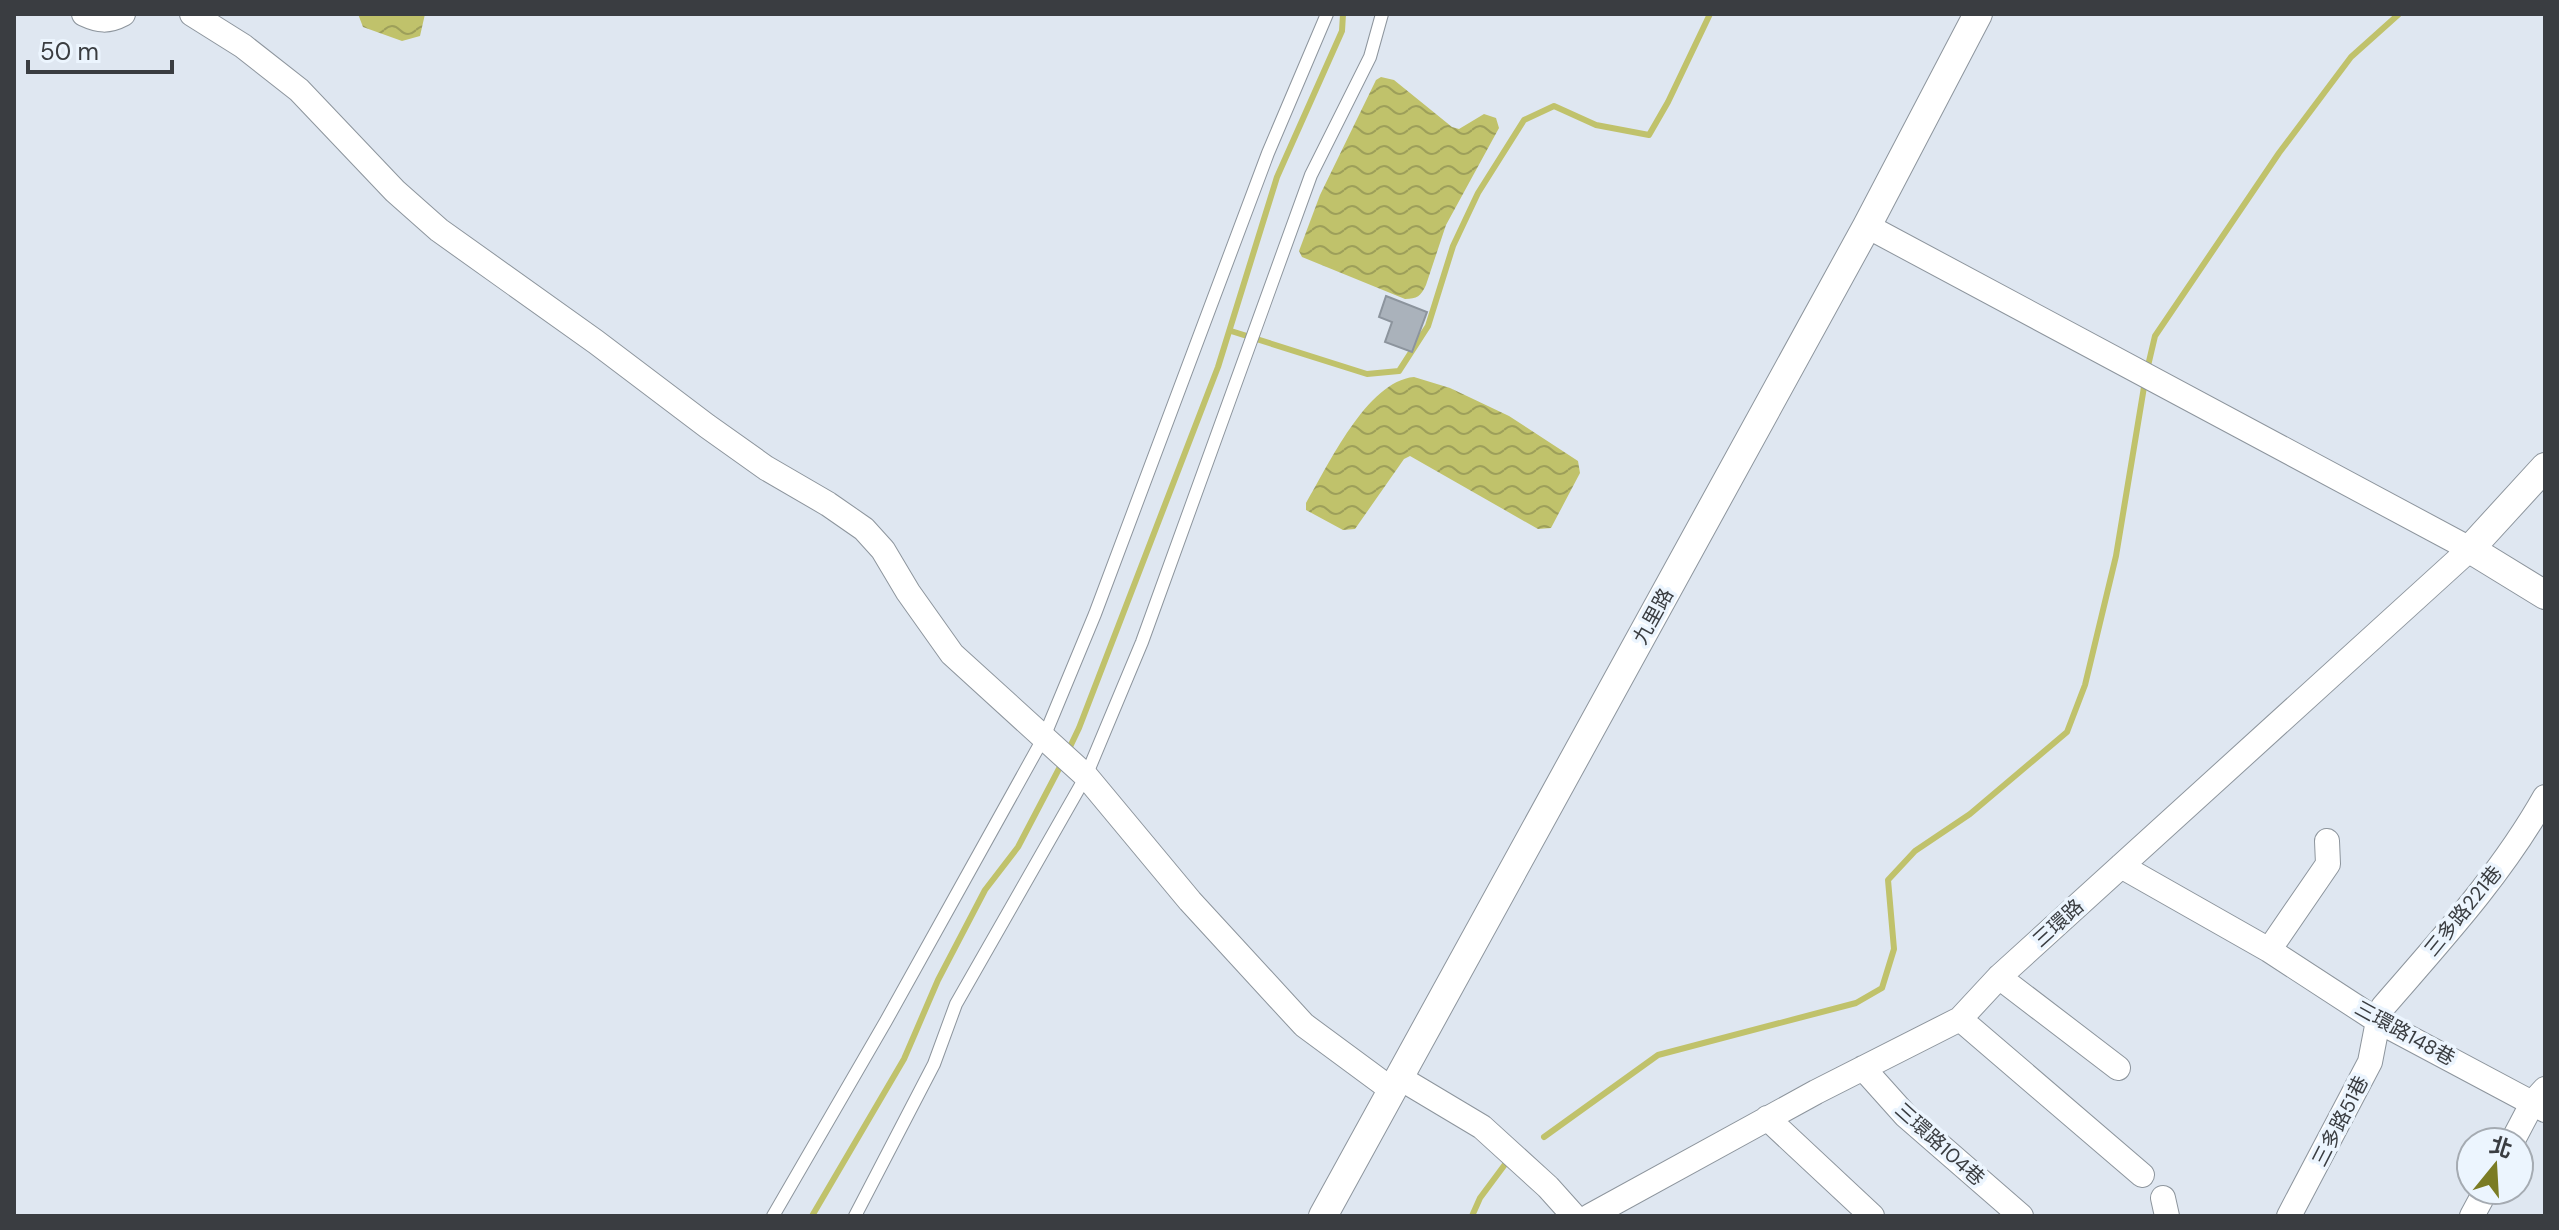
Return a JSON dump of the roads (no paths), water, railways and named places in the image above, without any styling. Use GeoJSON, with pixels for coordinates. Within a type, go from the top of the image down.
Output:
{"type":"FeatureCollection","features":[{"type":"Feature","properties":{"kind":"street"},"geometry":{"type":"LineString","coordinates":[[84,14],[96,20],[110,21],[123,14]]}},
{"type":"Feature","properties":{"kind":"street"},"geometry":{"type":"LineString","coordinates":[[192,14],[243,46],[299,90],[395,191],[439,230],[608,351],[718,435],[864,529],[883,550],[952,654],[1086,776],[1170,878],[1304,1025],[1396,1084],[1482,1127],[1548,1187],[1574,1216]]}},
{"type":"Feature","properties":{"kind":"street","name":"九里路"},"geometry":{"type":"LineString","coordinates":[[1323,1216],[1867,226],[1978,14]]}},
{"type":"Feature","properties":{"kind":"street"},"geometry":{"type":"LineString","coordinates":[[1867,226],[2470,549],[2545,595]]}},
{"type":"Feature","properties":{"kind":"street"},"geometry":{"type":"LineString","coordinates":[[2470,549],[2545,467]]}},
{"type":"Feature","properties":{"kind":"street","name":"三環路"},"geometry":{"type":"LineString","coordinates":[[1590,1216],[1767,1118],[1960,1019],[1999,977],[2470,549]]}},
{"type":"Feature","properties":{"kind":"street","name":"三多路221巷"},"geometry":{"type":"LineString","coordinates":[[2378,1021],[2383,1007],[2458,922],[2545,797]]}},
{"type":"Feature","properties":{"kind":"street"},"geometry":{"type":"LineString","coordinates":[[2269,950],[2328,864],[2327,841]]}},
{"type":"Feature","properties":{"kind":"street","name":"三環路148巷"},"geometry":{"type":"LineString","coordinates":[[2121,866],[2269,950],[2378,1021],[2541,1100]]}},
{"type":"Feature","properties":{"kind":"street"},"geometry":{"type":"LineString","coordinates":[[1999,977],[2118,1068]]}},
{"type":"Feature","properties":{"kind":"street"},"geometry":{"type":"LineString","coordinates":[[1960,1019],[2142,1175]]}},
{"type":"Feature","properties":{"kind":"street","name":"三多路51巷"},"geometry":{"type":"LineString","coordinates":[[2289,1216],[2370,1062],[2378,1021]]}},
{"type":"Feature","properties":{"kind":"street","name":"三環路104巷"},"geometry":{"type":"LineString","coordinates":[[1863,1068],[1906,1116],[2021,1216]]}},
{"type":"Feature","properties":{"kind":"street"},"geometry":{"type":"LineString","coordinates":[[2523,1126],[2541,1100]]}},
{"type":"Feature","properties":{"kind":"street"},"geometry":{"type":"LineString","coordinates":[[1767,1118],[1872,1216]]}},
{"type":"Feature","properties":{"kind":"lane"},"geometry":{"type":"LineString","coordinates":[[773,1216],[894,1008],[1044,737],[1095,614],[1268,153],[1327,14]]}},
{"type":"Feature","properties":{"kind":"lane"},"geometry":{"type":"LineString","coordinates":[[855,1216],[934,1064],[956,1004],[1086,776],[1142,642],[1311,175],[1370,57],[1382,14]]}},
{"type":"Feature","properties":{"kind":"water"},"geometry":{"type":"Polygon","coordinates":[[[358,14],[425,14],[420,36],[402,41],[363,27],[358,14]]]}},
{"type":"Feature","properties":{"kind":"water"},"geometry":{"type":"Polygon","coordinates":[[[1381,77],[1394,80],[1452,127],[1459,129],[1484,114],[1496,118],[1499,128],[1446,225],[1424,289],[1418,296],[1409,299],[1302,257],[1299,251],[1320,195],[1376,80],[1381,77]]]}},
{"type":"Feature","properties":{"kind":"water"},"geometry":{"type":"Polygon","coordinates":[[[1414,377],[1450,388],[1509,416],[1578,461],[1580,473],[1551,528],[1538,529],[1410,456],[1404,459],[1355,529],[1343,530],[1306,510],[1306,503],[1326,468],[1365,409],[1380,393],[1397,382],[1414,377]]]}},
{"type":"Feature","properties":{"kind":"waterway"},"geometry":{"type":"LineString","coordinates":[[1068,751],[1218,367],[1277,177],[1342,31],[1343,14]]}},
{"type":"Feature","properties":{"kind":"waterway"},"geometry":{"type":"LineString","coordinates":[[1231,331],[1367,374],[1399,371],[1428,326],[1453,246],[1478,193],[1524,120],[1554,106],[1596,125],[1649,135],[1710,14]]}},
{"type":"Feature","properties":{"kind":"waterway"},"geometry":{"type":"LineString","coordinates":[[2147,370],[2155,336],[2279,153],[2351,57],[2399,14]]}},
{"type":"Feature","properties":{"kind":"waterway"},"geometry":{"type":"LineString","coordinates":[[1544,1137],[1658,1055],[1856,1003],[1882,988],[1894,949],[1888,880],[1915,851],[1970,814],[2067,732],[2085,685],[2116,556],[2145,381]]}},
{"type":"Feature","properties":{"kind":"waterway"},"geometry":{"type":"LineString","coordinates":[[812,1216],[904,1059],[938,980],[985,890],[1018,847],[1063,761]]}},
{"type":"Feature","properties":{"kind":"waterway"},"geometry":{"type":"LineString","coordinates":[[1472,1216],[1480,1198],[1506,1163]]}}]}
